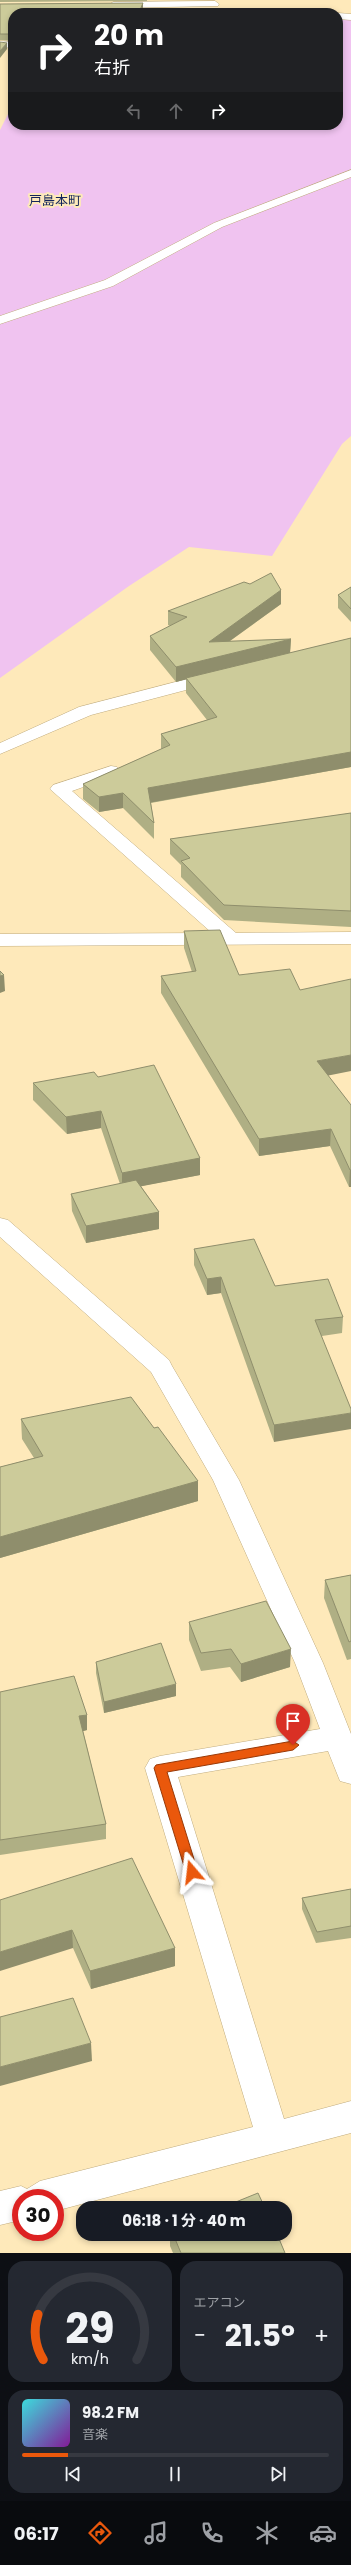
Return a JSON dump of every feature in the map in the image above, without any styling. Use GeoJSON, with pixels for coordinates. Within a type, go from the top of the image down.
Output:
{"type":"FeatureCollection","features":[{"type":"Feature","properties":{"kind":"street"},"geometry":{"type":"LineString","coordinates":[[104,8],[215,4]]}},
{"type":"Feature","properties":{"kind":"street"},"geometry":{"type":"LineString","coordinates":[[0,320],[109,283],[218,225],[351,173]]}},
{"type":"Feature","properties":{"kind":"street"},"geometry":{"type":"LineString","coordinates":[[0,749],[84,711],[230,673]]}},
{"type":"Feature","properties":{"kind":"street"},"geometry":{"type":"LineString","coordinates":[[111,771],[59,789],[230,938]]}},
{"type":"Feature","properties":{"kind":"street"},"geometry":{"type":"LineString","coordinates":[[0,940],[351,938]]}},
{"type":"Feature","properties":{"kind":"street"},"geometry":{"type":"LineString","coordinates":[[0,1225],[160,1366],[226,1480],[308,1663],[351,1772]]}},
{"type":"Feature","properties":{"kind":"street"},"geometry":{"type":"LineString","coordinates":[[273,2137],[160,1768],[338,1738]]}},
{"type":"Feature","properties":{"kind":"street"},"geometry":{"type":"LineString","coordinates":[[64,2192],[351,2117]]}},
{"type":"Feature","properties":{"kind":"street"},"geometry":{"type":"LineString","coordinates":[[0,2208],[12,2205]]}},
{"type":"Feature","properties":{"kind":"shaded area"},"geometry":{"type":"Polygon","coordinates":[[[343,18],[351,19],[351,436],[342,444],[272,556],[189,547],[129,586],[0,678],[0,130],[8,114],[8,130],[343,130],[343,18]]]}},
{"type":"Feature","properties":{"kind":"building"},"geometry":{"type":"Polygon","coordinates":[[[143,3],[141,8],[8,8],[8,34],[0,34],[0,4],[143,3]]]}},
{"type":"Feature","properties":{"kind":"building"},"geometry":{"type":"Polygon","coordinates":[[[0,42],[7,43],[0,51],[0,42]]]}},
{"type":"Feature","properties":{"kind":"building"},"geometry":{"type":"Polygon","coordinates":[[[271,573],[281,590],[209,642],[291,639],[176,667],[150,636],[187,617],[168,611],[244,582],[250,584],[271,573]]]}},
{"type":"Feature","properties":{"kind":"building"},"geometry":{"type":"Polygon","coordinates":[[[351,587],[351,609],[338,595],[351,587]]]}},
{"type":"Feature","properties":{"kind":"building"},"geometry":{"type":"Polygon","coordinates":[[[351,638],[351,752],[148,788],[154,823],[123,793],[99,797],[83,784],[170,745],[161,734],[217,717],[186,678],[351,638]]]}},
{"type":"Feature","properties":{"kind":"building"},"geometry":{"type":"Polygon","coordinates":[[[351,813],[351,911],[224,905],[181,861],[190,858],[170,839],[351,813]]]}},
{"type":"Feature","properties":{"kind":"building"},"geometry":{"type":"Polygon","coordinates":[[[220,930],[239,975],[290,969],[300,990],[351,979],[351,1055],[317,1061],[351,1105],[351,1170],[331,1129],[259,1139],[161,976],[196,971],[184,931],[220,930]]]}},
{"type":"Feature","properties":{"kind":"building"},"geometry":{"type":"Polygon","coordinates":[[[154,1065],[200,1158],[122,1173],[101,1111],[66,1117],[33,1083],[94,1072],[98,1077],[154,1065]]]}},
{"type":"Feature","properties":{"kind":"building"},"geometry":{"type":"Polygon","coordinates":[[[136,1180],[159,1212],[86,1226],[71,1194],[136,1180]]]}},
{"type":"Feature","properties":{"kind":"building"},"geometry":{"type":"Polygon","coordinates":[[[254,1239],[275,1286],[328,1279],[343,1317],[315,1320],[351,1409],[351,1413],[274,1425],[221,1277],[207,1279],[194,1249],[254,1239]]]}},
{"type":"Feature","properties":{"kind":"building"},"geometry":{"type":"Polygon","coordinates":[[[131,1397],[154,1428],[158,1427],[198,1481],[0,1537],[0,1467],[43,1456],[21,1419],[131,1397]]]}},
{"type":"Feature","properties":{"kind":"building"},"geometry":{"type":"Polygon","coordinates":[[[351,1575],[351,1641],[349,1642],[325,1580],[351,1575]]]}},
{"type":"Feature","properties":{"kind":"building"},"geometry":{"type":"Polygon","coordinates":[[[266,1601],[291,1649],[241,1664],[231,1649],[201,1653],[189,1622],[266,1601]]]}},
{"type":"Feature","properties":{"kind":"building"},"geometry":{"type":"Polygon","coordinates":[[[161,1643],[176,1684],[104,1702],[96,1662],[161,1643]]]}},
{"type":"Feature","properties":{"kind":"building"},"geometry":{"type":"Polygon","coordinates":[[[74,1676],[87,1715],[79,1716],[106,1824],[0,1840],[0,1692],[74,1676]]]}},
{"type":"Feature","properties":{"kind":"building"},"geometry":{"type":"Polygon","coordinates":[[[132,1858],[175,1948],[90,1971],[72,1930],[0,1952],[0,1900],[132,1858]]]}},
{"type":"Feature","properties":{"kind":"building"},"geometry":{"type":"Polygon","coordinates":[[[351,1889],[351,1926],[317,1932],[302,1898],[351,1889]]]}},
{"type":"Feature","properties":{"kind":"building"},"geometry":{"type":"Polygon","coordinates":[[[73,1998],[91,2043],[0,2067],[0,2017],[73,1998]]]}},
{"type":"Feature","properties":{"kind":"building"},"geometry":{"type":"Polygon","coordinates":[[[258,2193],[262,2201],[238,2201],[258,2193]]]}},
{"type":"Feature","properties":{"kind":"building"},"geometry":{"type":"Polygon","coordinates":[[[176,2241],[280,2241],[285,2253],[181,2253],[176,2241]]]}},
{"type":"Feature","properties":{"kind":"district","name":"戸島本町"},"geometry":{"type":"Point","coordinates":[55,200]}},
{"type":"Feature","properties":{"kind":"route"},"geometry":{"type":"LineString","coordinates":[[192,1872],[160,1768],[293,1745]]}}]}
